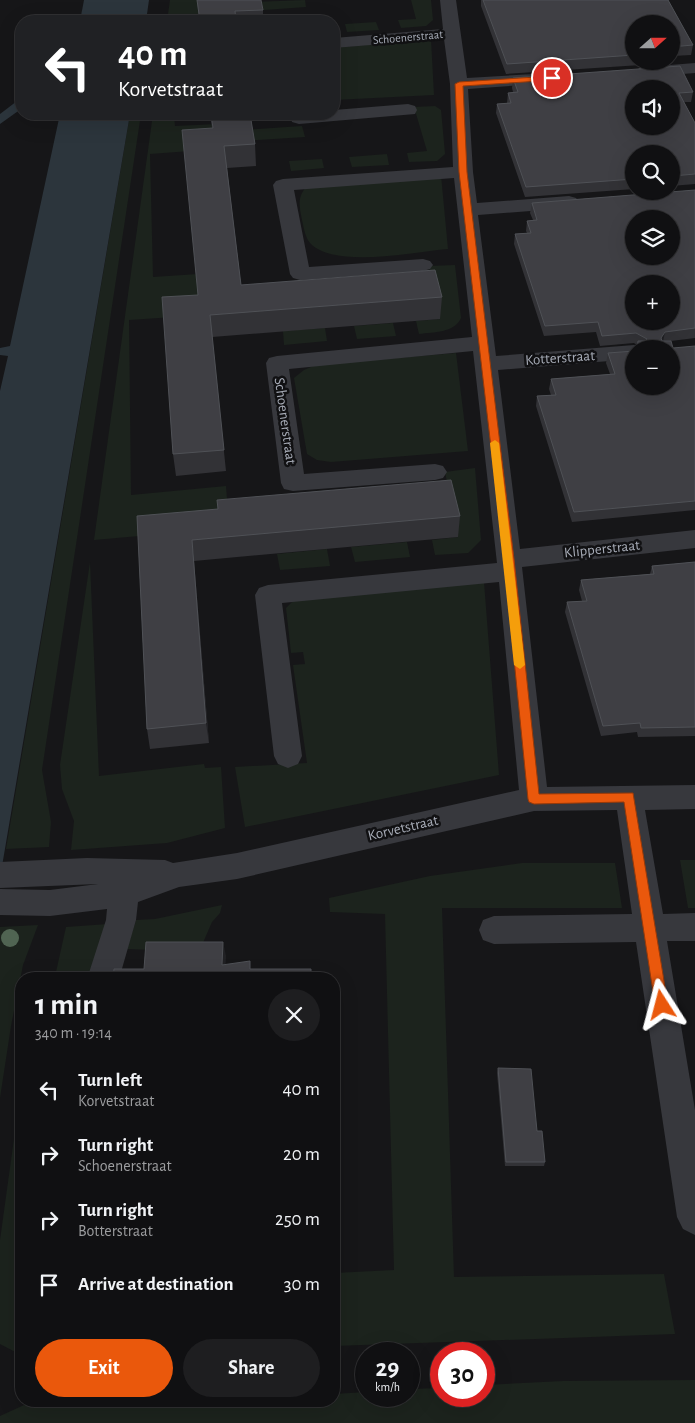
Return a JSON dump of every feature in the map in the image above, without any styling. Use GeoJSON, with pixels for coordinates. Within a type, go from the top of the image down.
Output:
{"type":"FeatureCollection","features":[{"type":"Feature","properties":{"kind":"street","name":"Schoenerstraat"},"geometry":{"type":"LineString","coordinates":[[448,0],[459,84],[463,172],[534,799]]}},
{"type":"Feature","properties":{"kind":"street","name":"Schoenerstraat"},"geometry":{"type":"LineString","coordinates":[[340,42],[453,33]]}},
{"type":"Feature","properties":{"kind":"street"},"geometry":{"type":"LineString","coordinates":[[628,73],[695,68]]}},
{"type":"Feature","properties":{"kind":"street"},"geometry":{"type":"LineString","coordinates":[[459,84],[571,77]]}},
{"type":"Feature","properties":{"kind":"street"},"geometry":{"type":"LineString","coordinates":[[340,115],[408,110]]}},
{"type":"Feature","properties":{"kind":"street"},"geometry":{"type":"LineString","coordinates":[[423,265],[300,274],[283,185],[463,172]]}},
{"type":"Feature","properties":{"kind":"street"},"geometry":{"type":"LineString","coordinates":[[468,210],[586,201]]}},
{"type":"Feature","properties":{"kind":"street","name":"Kotterstraat"},"geometry":{"type":"LineString","coordinates":[[484,354],[625,352]]}},
{"type":"Feature","properties":{"kind":"street","name":"Schoenerstraat"},"geometry":{"type":"LineString","coordinates":[[435,472],[293,483],[277,363],[484,354]]}},
{"type":"Feature","properties":{"kind":"street","name":"Klipperstraat"},"geometry":{"type":"LineString","coordinates":[[509,565],[695,539]]}},
{"type":"Feature","properties":{"kind":"street"},"geometry":{"type":"LineString","coordinates":[[288,756],[268,595],[509,565]]}},
{"type":"Feature","properties":{"kind":"street"},"geometry":{"type":"LineString","coordinates":[[629,797],[695,1217]]}},
{"type":"Feature","properties":{"kind":"street","name":"Korvetstraat"},"geometry":{"type":"LineString","coordinates":[[3,888],[58,902],[125,882],[237,866],[534,799],[695,797]]}},
{"type":"Feature","properties":{"kind":"street"},"geometry":{"type":"LineString","coordinates":[[105,972],[120,920],[125,882]]}},
{"type":"Feature","properties":{"kind":"street"},"geometry":{"type":"LineString","coordinates":[[494,930],[695,927]]}},
{"type":"Feature","properties":{"kind":"shaded area"},"geometry":{"type":"Polygon","coordinates":[[[84,0],[149,0],[147,15],[81,15],[84,0]]]}},
{"type":"Feature","properties":{"kind":"shaded area"},"geometry":{"type":"Polygon","coordinates":[[[170,0],[253,0],[254,2],[305,0],[306,7],[252,11],[252,15],[168,15],[170,0]]]}},
{"type":"Feature","properties":{"kind":"shaded area"},"geometry":{"type":"Polygon","coordinates":[[[411,0],[431,0],[433,20],[426,26],[401,28],[398,20],[416,19],[411,0]]]}},
{"type":"Feature","properties":{"kind":"shaded area"},"geometry":{"type":"Polygon","coordinates":[[[376,22],[379,30],[347,32],[345,24],[376,22]]]}},
{"type":"Feature","properties":{"kind":"shaded area"},"geometry":{"type":"Polygon","coordinates":[[[431,39],[434,95],[340,100],[340,47],[431,39]]]}},
{"type":"Feature","properties":{"kind":"shaded area"},"geometry":{"type":"Polygon","coordinates":[[[15,103],[15,113],[0,124],[0,114],[15,103]]]}},
{"type":"Feature","properties":{"kind":"shaded area"},"geometry":{"type":"Polygon","coordinates":[[[435,106],[441,110],[445,154],[437,161],[409,162],[407,153],[427,151],[414,107],[435,106]]]}},
{"type":"Feature","properties":{"kind":"shaded area"},"geometry":{"type":"Polygon","coordinates":[[[59,120],[129,120],[0,878],[0,391],[8,356],[0,355],[0,348],[10,346],[59,120]]]}},
{"type":"Feature","properties":{"kind":"shaded area"},"geometry":{"type":"Polygon","coordinates":[[[129,120],[140,120],[42,770],[51,822],[49,847],[6,849],[129,120]]]}},
{"type":"Feature","properties":{"kind":"shaded area"},"geometry":{"type":"Polygon","coordinates":[[[152,120],[174,120],[175,126],[240,123],[242,130],[302,126],[305,137],[243,141],[244,147],[150,154],[153,277],[228,272],[233,313],[129,320],[131,495],[226,486],[227,499],[218,529],[94,540],[152,120]]]}},
{"type":"Feature","properties":{"kind":"shaded area"},"geometry":{"type":"Polygon","coordinates":[[[387,154],[389,165],[352,167],[349,157],[387,154]]]}},
{"type":"Feature","properties":{"kind":"shaded area"},"geometry":{"type":"Polygon","coordinates":[[[322,159],[324,168],[291,171],[289,161],[322,159]]]}},
{"type":"Feature","properties":{"kind":"shaded area"},"geometry":{"type":"Polygon","coordinates":[[[441,175],[448,249],[377,257],[340,256],[324,252],[312,245],[306,237],[301,215],[300,197],[308,185],[441,175]]]}},
{"type":"Feature","properties":{"kind":"shaded area"},"geometry":{"type":"Polygon","coordinates":[[[455,265],[461,318],[454,327],[449,329],[419,334],[416,321],[440,319],[429,266],[455,265]]]}},
{"type":"Feature","properties":{"kind":"shaded area"},"geometry":{"type":"Polygon","coordinates":[[[393,323],[396,336],[357,339],[354,326],[393,323]]]}},
{"type":"Feature","properties":{"kind":"shaded area"},"geometry":{"type":"Polygon","coordinates":[[[325,328],[327,341],[284,345],[283,331],[325,328]]]}},
{"type":"Feature","properties":{"kind":"shaded area"},"geometry":{"type":"Polygon","coordinates":[[[456,353],[468,451],[331,462],[317,460],[307,454],[294,378],[304,370],[315,365],[456,353]]]}},
{"type":"Feature","properties":{"kind":"shaded area"},"geometry":{"type":"Polygon","coordinates":[[[475,468],[481,540],[468,553],[435,555],[432,540],[458,537],[445,472],[475,468]]]}},
{"type":"Feature","properties":{"kind":"shaded area"},"geometry":{"type":"Polygon","coordinates":[[[407,542],[410,557],[355,562],[351,547],[407,542]]]}},
{"type":"Feature","properties":{"kind":"shaded area"},"geometry":{"type":"Polygon","coordinates":[[[327,549],[330,566],[280,570],[277,554],[327,549]]]}},
{"type":"Feature","properties":{"kind":"shaded area"},"geometry":{"type":"Polygon","coordinates":[[[90,562],[99,776],[204,764],[205,768],[221,767],[225,828],[167,843],[71,850],[74,821],[62,789],[60,765],[90,562]]]}},
{"type":"Feature","properties":{"kind":"shaded area"},"geometry":{"type":"Polygon","coordinates":[[[484,582],[499,775],[245,827],[235,767],[307,763],[293,665],[305,664],[303,652],[291,653],[286,608],[293,601],[484,582]]]}},
{"type":"Feature","properties":{"kind":"shaded area"},"geometry":{"type":"Polygon","coordinates":[[[680,860],[695,860],[695,908],[688,908],[680,860]]]}},
{"type":"Feature","properties":{"kind":"shaded area"},"geometry":{"type":"Polygon","coordinates":[[[522,863],[615,863],[622,908],[442,908],[454,1277],[664,1274],[675,1334],[420,1343],[355,1342],[355,1345],[340,1346],[340,1273],[394,1270],[385,914],[330,912],[329,898],[430,876],[522,863]]]}},
{"type":"Feature","properties":{"kind":"shaded area"},"geometry":{"type":"Polygon","coordinates":[[[222,905],[220,913],[212,922],[202,945],[154,950],[127,949],[136,920],[155,919],[222,905]]]}},
{"type":"Feature","properties":{"kind":"shaded area"},"geometry":{"type":"Polygon","coordinates":[[[108,924],[94,972],[56,972],[66,927],[108,924]]]}},
{"type":"Feature","properties":{"kind":"shaded area"},"geometry":{"type":"Polygon","coordinates":[[[38,925],[22,972],[15,972],[15,1006],[0,1098],[0,927],[38,925]]]}},
{"type":"Feature","properties":{"kind":"shaded area"},"geometry":{"type":"Polygon","coordinates":[[[15,1131],[15,1352],[0,1344],[0,1240],[15,1131]]]}},
{"type":"Feature","properties":{"kind":"shaded area"},"geometry":{"type":"Polygon","coordinates":[[[695,1380],[695,1423],[0,1423],[0,1416],[20,1407],[340,1407],[340,1394],[355,1393],[355,1407],[420,1407],[420,1389],[430,1388],[430,1407],[495,1407],[495,1384],[563,1381],[695,1380]]]}},
{"type":"Feature","properties":{"kind":"building"},"geometry":{"type":"Polygon","coordinates":[[[197,0],[261,0],[263,10],[235,11],[235,15],[199,15],[197,0]]]}},
{"type":"Feature","properties":{"kind":"building"},"geometry":{"type":"Polygon","coordinates":[[[483,0],[668,0],[676,15],[625,15],[625,56],[507,64],[483,0]]]}},
{"type":"Feature","properties":{"kind":"building"},"geometry":{"type":"Polygon","coordinates":[[[680,22],[693,45],[680,46],[680,22]]]}},
{"type":"Feature","properties":{"kind":"building"},"geometry":{"type":"Polygon","coordinates":[[[680,66],[693,92],[680,93],[680,80],[625,80],[625,135],[680,135],[680,95],[695,123],[695,174],[680,175],[680,145],[625,145],[625,180],[526,187],[497,104],[511,103],[508,93],[518,92],[513,78],[625,70],[680,70],[680,66]]]}},
{"type":"Feature","properties":{"kind":"building"},"geometry":{"type":"Polygon","coordinates":[[[212,120],[251,120],[255,144],[224,146],[241,285],[435,270],[442,297],[210,315],[224,450],[173,454],[162,297],[198,295],[182,130],[213,128],[212,120]]]}},
{"type":"Feature","properties":{"kind":"building"},"geometry":{"type":"Polygon","coordinates":[[[695,190],[695,328],[680,330],[665,332],[662,340],[646,340],[636,333],[602,336],[598,322],[545,326],[515,234],[531,233],[527,221],[537,220],[532,203],[625,196],[625,200],[680,200],[680,191],[695,190]]]}},
{"type":"Feature","properties":{"kind":"building"},"geometry":{"type":"Polygon","coordinates":[[[695,346],[695,501],[574,512],[537,396],[556,395],[551,379],[615,374],[608,353],[625,352],[625,395],[680,395],[680,347],[695,346]]]}},
{"type":"Feature","properties":{"kind":"building"},"geometry":{"type":"Polygon","coordinates":[[[451,480],[460,516],[192,540],[206,723],[147,729],[137,516],[218,509],[217,500],[451,480]]]}},
{"type":"Feature","properties":{"kind":"building"},"geometry":{"type":"Polygon","coordinates":[[[695,562],[695,727],[641,728],[640,723],[603,726],[567,602],[587,601],[581,580],[654,574],[652,566],[695,562]]]}},
{"type":"Feature","properties":{"kind":"building"},"geometry":{"type":"Polygon","coordinates":[[[146,942],[223,942],[222,965],[250,961],[250,969],[311,969],[311,972],[114,972],[114,969],[144,969],[146,942]]]}},
{"type":"Feature","properties":{"kind":"building"},"geometry":{"type":"Polygon","coordinates":[[[498,1068],[531,1069],[537,1131],[542,1131],[545,1162],[506,1162],[498,1068]]]}},
{"type":"Feature","properties":{"kind":"slow traffic"},"geometry":{"type":"LineString","coordinates":[[495,443],[520,665]]}},
{"type":"Feature","properties":{"kind":"route"},"geometry":{"type":"LineString","coordinates":[[552,78],[459,84],[458,101],[463,172],[509,559],[534,799],[629,797],[662,1005]]}}]}
